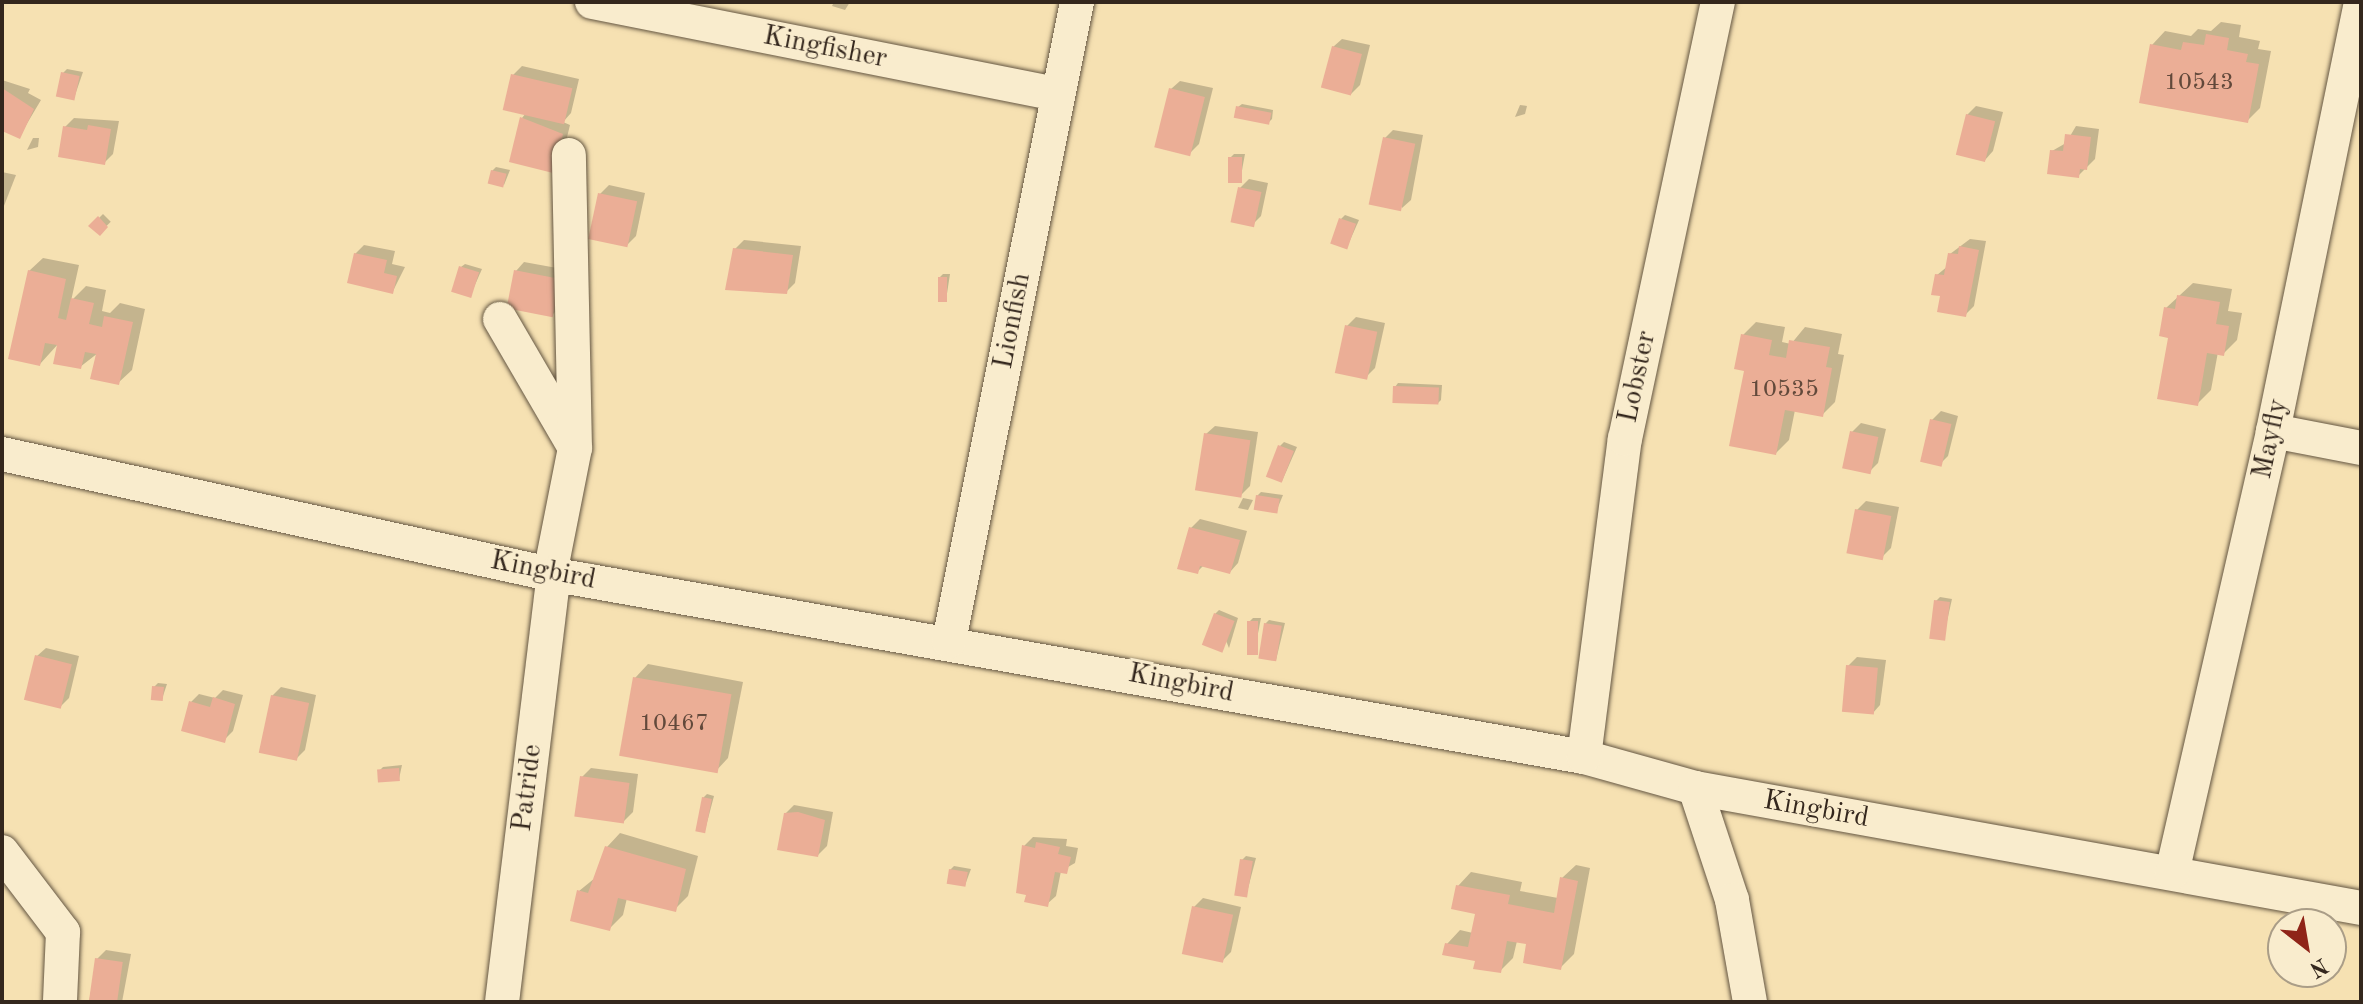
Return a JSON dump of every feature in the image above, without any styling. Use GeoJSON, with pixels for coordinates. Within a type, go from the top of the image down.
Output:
{"type":"FeatureCollection","features":[{"type":"Feature","properties":{"kind":"street","name":"Kingfisher"},"geometry":{"type":"LineString","coordinates":[[592,2],[1058,94]]}},
{"type":"Feature","properties":{"kind":"street","name":"Lionfish"},"geometry":{"type":"LineString","coordinates":[[949,641],[1077,2]]}},
{"type":"Feature","properties":{"kind":"street","name":"Lobster"},"geometry":{"type":"LineString","coordinates":[[1584,757],[1625,439],[1718,2]]}},
{"type":"Feature","properties":{"kind":"street","name":"Mayfly"},"geometry":{"type":"LineString","coordinates":[[2172,873],[2273,431],[2361,3]]}},
{"type":"Feature","properties":{"kind":"street","name":"Patride"},"geometry":{"type":"LineString","coordinates":[[502,1002],[552,574],[575,448],[569,155]]}},
{"type":"Feature","properties":{"kind":"street"},"geometry":{"type":"LineString","coordinates":[[500,319],[575,448]]}},
{"type":"Feature","properties":{"kind":"street"},"geometry":{"type":"LineString","coordinates":[[2273,431],[2361,448]]}},
{"type":"Feature","properties":{"kind":"street","name":"Kingbird"},"geometry":{"type":"LineString","coordinates":[[2,454],[552,574],[949,641],[1584,757],[1695,788],[2361,908]]}},
{"type":"Feature","properties":{"kind":"street"},"geometry":{"type":"LineString","coordinates":[[1695,788],[1732,900],[1750,1002]]}},
{"type":"Feature","properties":{"kind":"street"},"geometry":{"type":"LineString","coordinates":[[2,852],[63,932],[60,1002]]}},
{"type":"Feature","properties":{"kind":"building"},"geometry":{"type":"Polygon","coordinates":[[[2206,34],[2229,38],[2227,50],[2248,54],[2246,62],[2259,64],[2248,123],[2139,103],[2150,44],[2181,50],[2183,42],[2204,45],[2206,34]]]}},
{"type":"Feature","properties":{"kind":"building"},"geometry":{"type":"Polygon","coordinates":[[[1332,46],[1362,54],[1351,96],[1321,88],[1332,46]]]}},
{"type":"Feature","properties":{"kind":"building"},"geometry":{"type":"Polygon","coordinates":[[[61,72],[80,76],[74,100],[56,96],[61,72]]]}},
{"type":"Feature","properties":{"kind":"building"},"geometry":{"type":"Polygon","coordinates":[[[511,74],[572,88],[564,124],[503,110],[511,74]]]}},
{"type":"Feature","properties":{"kind":"building"},"geometry":{"type":"Polygon","coordinates":[[[2,88],[34,109],[20,139],[2,131],[2,88]]]}},
{"type":"Feature","properties":{"kind":"building"},"geometry":{"type":"Polygon","coordinates":[[[1169,88],[1205,97],[1190,156],[1154,147],[1169,88]]]}},
{"type":"Feature","properties":{"kind":"building"},"geometry":{"type":"Polygon","coordinates":[[[1236,106],[1271,113],[1269,125],[1234,118],[1236,106]]]}},
{"type":"Feature","properties":{"kind":"building"},"geometry":{"type":"Polygon","coordinates":[[[1966,114],[1995,121],[1985,162],[1956,155],[1966,114]]]}},
{"type":"Feature","properties":{"kind":"building"},"geometry":{"type":"Polygon","coordinates":[[[520,117],[563,134],[553,173],[509,162],[520,117]]]}},
{"type":"Feature","properties":{"kind":"building"},"geometry":{"type":"Polygon","coordinates":[[[88,125],[111,129],[105,165],[58,157],[63,126],[87,130],[88,125]]]}},
{"type":"Feature","properties":{"kind":"building"},"geometry":{"type":"Polygon","coordinates":[[[2065,134],[2091,137],[2087,170],[2080,169],[2079,178],[2047,174],[2050,150],[2063,151],[2065,134]]]}},
{"type":"Feature","properties":{"kind":"building"},"geometry":{"type":"Polygon","coordinates":[[[1383,137],[1415,144],[1401,211],[1369,204],[1383,137]]]}},
{"type":"Feature","properties":{"kind":"building"},"geometry":{"type":"Polygon","coordinates":[[[1228,157],[1242,157],[1242,183],[1228,183],[1228,157]]]}},
{"type":"Feature","properties":{"kind":"building"},"geometry":{"type":"Polygon","coordinates":[[[491,170],[507,174],[503,187],[488,184],[491,170]]]}},
{"type":"Feature","properties":{"kind":"building"},"geometry":{"type":"Polygon","coordinates":[[[1238,187],[1261,192],[1254,227],[1231,222],[1238,187]]]}},
{"type":"Feature","properties":{"kind":"building"},"geometry":{"type":"Polygon","coordinates":[[[598,193],[637,201],[627,247],[588,239],[598,193]]]}},
{"type":"Feature","properties":{"kind":"building"},"geometry":{"type":"Polygon","coordinates":[[[98,216],[108,227],[100,236],[88,226],[98,216]]]}},
{"type":"Feature","properties":{"kind":"building"},"geometry":{"type":"Polygon","coordinates":[[[1339,218],[1356,224],[1347,249],[1330,244],[1339,218]]]}},
{"type":"Feature","properties":{"kind":"building"},"geometry":{"type":"Polygon","coordinates":[[[1959,246],[1979,250],[1966,317],[1937,312],[1940,296],[1931,295],[1935,274],[1944,275],[1948,253],[1958,254],[1959,246]]]}},
{"type":"Feature","properties":{"kind":"building"},"geometry":{"type":"Polygon","coordinates":[[[733,248],[793,255],[787,294],[725,290],[733,248]]]}},
{"type":"Feature","properties":{"kind":"building"},"geometry":{"type":"Polygon","coordinates":[[[354,253],[387,260],[384,273],[397,276],[393,294],[347,283],[354,253]]]}},
{"type":"Feature","properties":{"kind":"building"},"geometry":{"type":"Polygon","coordinates":[[[459,266],[479,272],[471,298],[451,292],[459,266]]]}},
{"type":"Feature","properties":{"kind":"building"},"geometry":{"type":"Polygon","coordinates":[[[28,270],[66,279],[58,318],[66,320],[71,298],[94,303],[89,324],[102,327],[104,316],[133,322],[119,385],[90,379],[96,354],[85,352],[81,369],[53,364],[57,345],[45,343],[40,366],[8,359],[28,270]]]}},
{"type":"Feature","properties":{"kind":"building"},"geometry":{"type":"Polygon","coordinates":[[[514,270],[560,279],[553,317],[507,308],[514,270]]]}},
{"type":"Feature","properties":{"kind":"building"},"geometry":{"type":"Polygon","coordinates":[[[938,277],[947,277],[947,302],[938,302],[938,277]]]}},
{"type":"Feature","properties":{"kind":"building"},"geometry":{"type":"Polygon","coordinates":[[[2177,295],[2220,302],[2216,324],[2229,326],[2224,356],[2207,353],[2198,406],[2157,399],[2168,338],[2159,336],[2164,307],[2175,309],[2177,295]]]}},
{"type":"Feature","properties":{"kind":"building"},"geometry":{"type":"Polygon","coordinates":[[[1345,325],[1377,332],[1367,380],[1335,373],[1345,325]]]}},
{"type":"Feature","properties":{"kind":"building"},"geometry":{"type":"Polygon","coordinates":[[[1741,334],[1772,340],[1769,355],[1786,358],[1789,340],[1830,347],[1826,367],[1832,368],[1823,417],[1785,410],[1776,455],[1729,446],[1744,371],[1734,369],[1741,334]]]}},
{"type":"Feature","properties":{"kind":"building"},"geometry":{"type":"Polygon","coordinates":[[[1393,386],[1439,388],[1438,405],[1392,403],[1393,386]]]}},
{"type":"Feature","properties":{"kind":"building"},"geometry":{"type":"Polygon","coordinates":[[[1930,419],[1951,424],[1942,467],[1920,462],[1930,419]]]}},
{"type":"Feature","properties":{"kind":"building"},"geometry":{"type":"Polygon","coordinates":[[[1850,431],[1878,437],[1870,474],[1842,468],[1850,431]]]}},
{"type":"Feature","properties":{"kind":"building"},"geometry":{"type":"Polygon","coordinates":[[[1204,433],[1250,440],[1241,498],[1195,490],[1204,433]]]}},
{"type":"Feature","properties":{"kind":"building"},"geometry":{"type":"Polygon","coordinates":[[[1278,445],[1294,451],[1282,483],[1266,477],[1278,445]]]}},
{"type":"Feature","properties":{"kind":"building"},"geometry":{"type":"Polygon","coordinates":[[[1256,495],[1280,499],[1277,514],[1254,510],[1256,495]]]}},
{"type":"Feature","properties":{"kind":"building"},"geometry":{"type":"Polygon","coordinates":[[[1855,509],[1891,516],[1883,560],[1846,553],[1855,509]]]}},
{"type":"Feature","properties":{"kind":"building"},"geometry":{"type":"Polygon","coordinates":[[[1189,527],[1240,540],[1230,574],[1200,566],[1198,574],[1177,569],[1189,527]]]}},
{"type":"Feature","properties":{"kind":"building"},"geometry":{"type":"Polygon","coordinates":[[[1934,600],[1950,602],[1945,641],[1929,639],[1934,600]]]}},
{"type":"Feature","properties":{"kind":"building"},"geometry":{"type":"Polygon","coordinates":[[[1214,613],[1235,621],[1222,653],[1202,645],[1214,613]]]}},
{"type":"Feature","properties":{"kind":"building"},"geometry":{"type":"Polygon","coordinates":[[[1247,621],[1258,621],[1258,655],[1247,655],[1247,621]]]}},
{"type":"Feature","properties":{"kind":"building"},"geometry":{"type":"Polygon","coordinates":[[[1264,623],[1282,626],[1276,661],[1258,659],[1264,623]]]}},
{"type":"Feature","properties":{"kind":"building"},"geometry":{"type":"Polygon","coordinates":[[[35,655],[72,664],[61,709],[24,700],[35,655]]]}},
{"type":"Feature","properties":{"kind":"building"},"geometry":{"type":"Polygon","coordinates":[[[1846,665],[1878,668],[1874,715],[1842,712],[1846,665]]]}},
{"type":"Feature","properties":{"kind":"building"},"geometry":{"type":"Polygon","coordinates":[[[633,677],[731,694],[718,773],[619,756],[633,677]]]}},
{"type":"Feature","properties":{"kind":"building"},"geometry":{"type":"Polygon","coordinates":[[[152,686],[164,687],[163,701],[151,700],[152,686]]]}},
{"type":"Feature","properties":{"kind":"building"},"geometry":{"type":"Polygon","coordinates":[[[271,695],[309,703],[297,761],[259,753],[271,695]]]}},
{"type":"Feature","properties":{"kind":"building"},"geometry":{"type":"Polygon","coordinates":[[[213,697],[235,704],[225,743],[181,731],[189,701],[210,707],[213,697]]]}},
{"type":"Feature","properties":{"kind":"building"},"geometry":{"type":"Polygon","coordinates":[[[399,768],[400,781],[378,783],[377,770],[399,768]]]}},
{"type":"Feature","properties":{"kind":"building"},"geometry":{"type":"Polygon","coordinates":[[[580,776],[630,783],[624,824],[574,817],[580,776]]]}},
{"type":"Feature","properties":{"kind":"building"},"geometry":{"type":"Polygon","coordinates":[[[702,797],[712,799],[705,833],[695,831],[702,797]]]}},
{"type":"Feature","properties":{"kind":"building"},"geometry":{"type":"Polygon","coordinates":[[[798,812],[825,820],[818,857],[777,850],[784,813],[798,812]]]}},
{"type":"Feature","properties":{"kind":"building"},"geometry":{"type":"Polygon","coordinates":[[[1036,842],[1060,847],[1058,854],[1071,857],[1067,874],[1055,872],[1048,907],[1024,902],[1026,895],[1016,893],[1022,845],[1035,848],[1036,842]]]}},
{"type":"Feature","properties":{"kind":"building"},"geometry":{"type":"Polygon","coordinates":[[[605,846],[686,869],[676,912],[618,898],[610,931],[570,921],[577,890],[588,893],[605,846]]]}},
{"type":"Feature","properties":{"kind":"building"},"geometry":{"type":"Polygon","coordinates":[[[1240,859],[1253,861],[1247,898],[1234,896],[1240,859]]]}},
{"type":"Feature","properties":{"kind":"building"},"geometry":{"type":"Polygon","coordinates":[[[949,869],[968,872],[965,887],[947,884],[949,869]]]}},
{"type":"Feature","properties":{"kind":"building"},"geometry":{"type":"Polygon","coordinates":[[[1560,877],[1578,881],[1561,970],[1523,963],[1526,944],[1507,941],[1501,973],[1473,969],[1475,961],[1442,955],[1445,943],[1468,947],[1475,914],[1451,909],[1456,885],[1510,895],[1508,904],[1554,913],[1560,877]]]}},
{"type":"Feature","properties":{"kind":"building"},"geometry":{"type":"Polygon","coordinates":[[[1192,906],[1233,915],[1223,963],[1182,954],[1192,906]]]}},
{"type":"Feature","properties":{"kind":"building"},"geometry":{"type":"Polygon","coordinates":[[[95,958],[123,962],[117,1002],[89,1002],[95,958]]]}}]}
